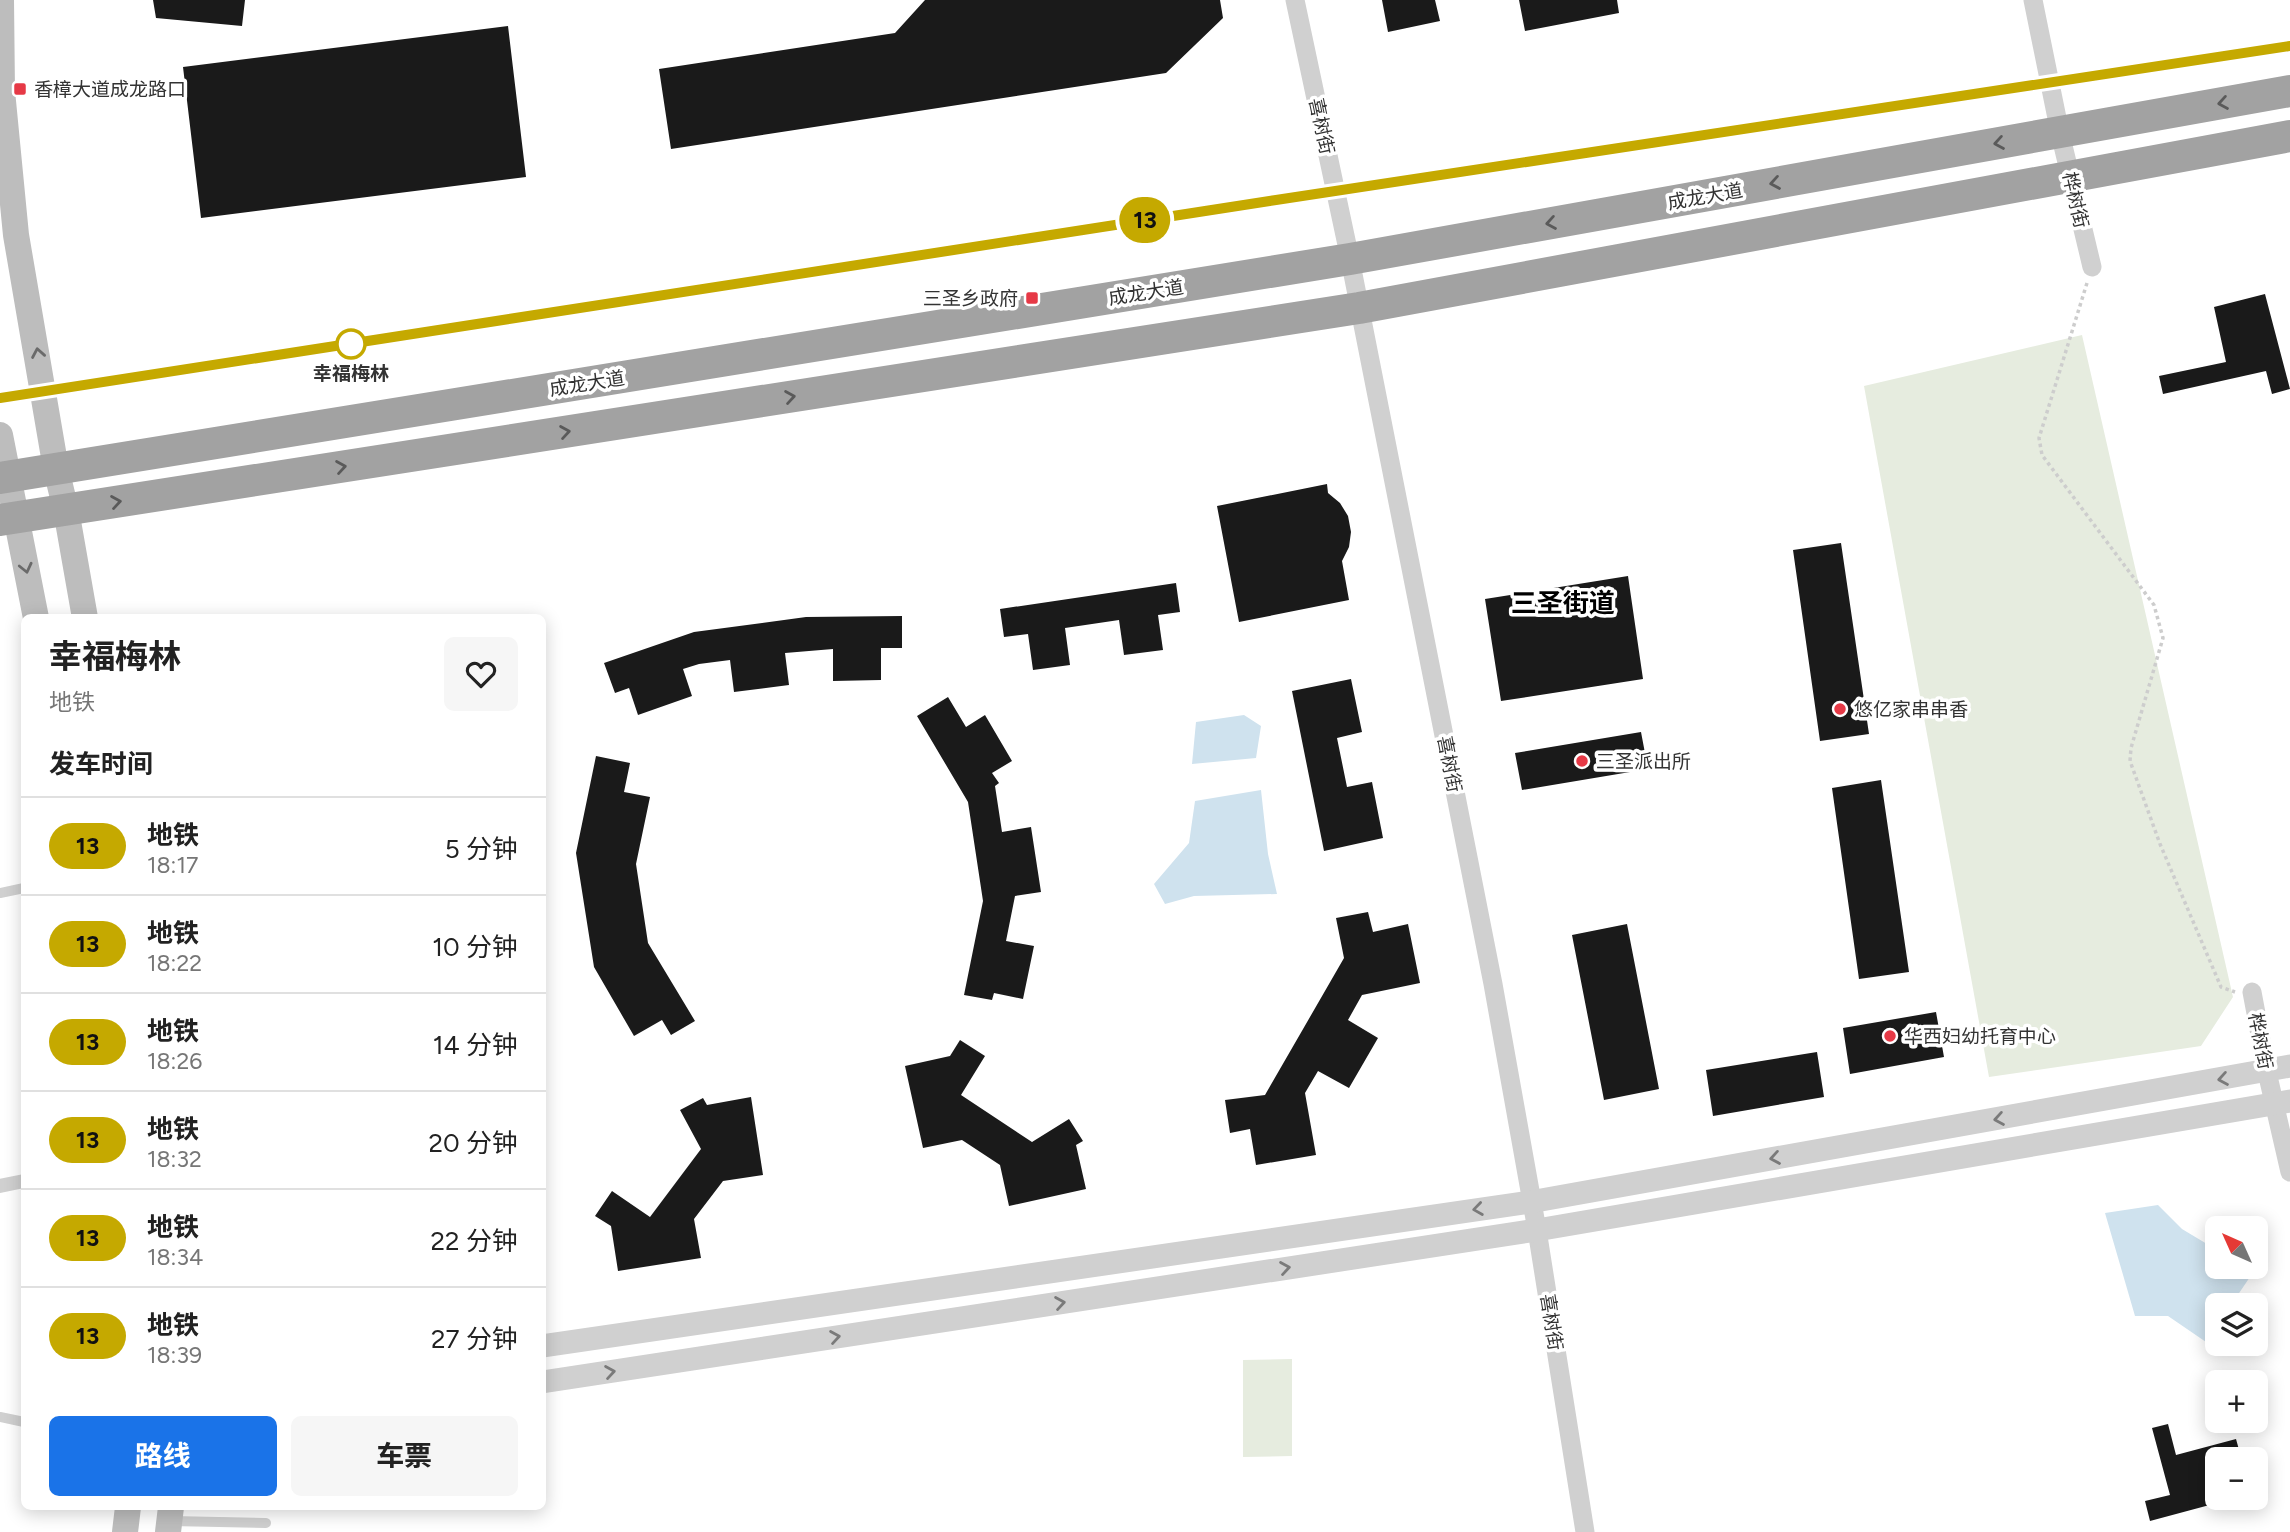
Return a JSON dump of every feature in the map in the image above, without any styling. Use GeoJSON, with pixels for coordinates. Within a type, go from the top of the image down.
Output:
{"type":"FeatureCollection","features":[{"type":"Feature","properties":{"kind":"highway","name":"成龙大道"},"geometry":{"type":"LineString","coordinates":[[4,478],[1350,259],[2290,91]]}},
{"type":"Feature","properties":{"kind":"highway"},"geometry":{"type":"LineString","coordinates":[[7,519],[1359,308],[2290,136]]}},
{"type":"Feature","properties":{"kind":"main road"},"geometry":{"type":"LineString","coordinates":[[1,0],[2,91],[16,234],[56,469],[84,614]]}},
{"type":"Feature","properties":{"kind":"main road"},"geometry":{"type":"LineString","coordinates":[[0,435],[7,519],[35,614]]}},
{"type":"Feature","properties":{"kind":"main road"},"geometry":{"type":"LineString","coordinates":[[125,1532],[128,1510]]}},
{"type":"Feature","properties":{"kind":"street","name":"喜树街"},"geometry":{"type":"LineString","coordinates":[[1295,0],[1350,259],[1493,984],[1537,1230],[1586,1532]]}},
{"type":"Feature","properties":{"kind":"street","name":"桦树街"},"geometry":{"type":"LineString","coordinates":[[2033,0],[2060,133],[2092,267]]}},
{"type":"Feature","properties":{"kind":"street","name":"桦树街"},"geometry":{"type":"LineString","coordinates":[[2252,996],[2267,1072],[2283,1103],[2290,1172]]}},
{"type":"Feature","properties":{"kind":"street"},"geometry":{"type":"LineString","coordinates":[[546,1345],[1531,1202],[2290,1066]]}},
{"type":"Feature","properties":{"kind":"street"},"geometry":{"type":"LineString","coordinates":[[546,1381],[1537,1230],[2283,1103]]}},
{"type":"Feature","properties":{"kind":"street"},"geometry":{"type":"LineString","coordinates":[[0,1186],[21,1182]]}},
{"type":"Feature","properties":{"kind":"lane"},"geometry":{"type":"LineString","coordinates":[[0,893],[21,889]]}},
{"type":"Feature","properties":{"kind":"lane"},"geometry":{"type":"LineString","coordinates":[[0,1417],[21,1421]]}},
{"type":"Feature","properties":{"kind":"lane"},"geometry":{"type":"LineString","coordinates":[[169,1520],[266,1523]]}},
{"type":"Feature","properties":{"kind":"path"},"geometry":{"type":"LineString","coordinates":[[2092,267],[2039,438],[2042,455],[2154,606],[2163,638],[2130,748],[2130,761],[2160,844],[2221,987],[2252,996]]}},
{"type":"Feature","properties":{"kind":"shaded area"},"geometry":{"type":"Polygon","coordinates":[[[2082,335],[2233,997],[2201,1046],[1989,1077],[1864,386],[2082,335]]]}},
{"type":"Feature","properties":{"kind":"shaded area"},"geometry":{"type":"Polygon","coordinates":[[[1292,1359],[1292,1456],[1243,1457],[1243,1360],[1292,1359]]]}},
{"type":"Feature","properties":{"kind":"water"},"geometry":{"type":"Polygon","coordinates":[[[1244,715],[1261,726],[1256,758],[1192,764],[1196,722],[1244,715]]]}},
{"type":"Feature","properties":{"kind":"water"},"geometry":{"type":"Polygon","coordinates":[[[1261,790],[1268,854],[1277,894],[1194,896],[1165,904],[1154,884],[1189,843],[1195,801],[1261,790]]]}},
{"type":"Feature","properties":{"kind":"water"},"geometry":{"type":"Polygon","coordinates":[[[2158,1205],[2182,1229],[2205,1243],[2205,1279],[2249,1279],[2239,1293],[2205,1293],[2205,1341],[2168,1316],[2135,1316],[2105,1213],[2158,1205]]]}},
{"type":"Feature","properties":{"kind":"building"},"geometry":{"type":"Polygon","coordinates":[[[153,0],[245,0],[242,26],[156,18],[153,0]]]}},
{"type":"Feature","properties":{"kind":"building"},"geometry":{"type":"Polygon","coordinates":[[[925,0],[1220,0],[1223,18],[1166,73],[671,149],[659,69],[895,33],[925,0]]]}},
{"type":"Feature","properties":{"kind":"building"},"geometry":{"type":"Polygon","coordinates":[[[1382,0],[1435,0],[1440,21],[1388,32],[1382,0]]]}},
{"type":"Feature","properties":{"kind":"building"},"geometry":{"type":"Polygon","coordinates":[[[1519,0],[1617,0],[1619,13],[1525,31],[1519,0]]]}},
{"type":"Feature","properties":{"kind":"building"},"geometry":{"type":"Polygon","coordinates":[[[508,26],[526,177],[201,218],[183,67],[508,26]]]}},
{"type":"Feature","properties":{"kind":"building"},"geometry":{"type":"Polygon","coordinates":[[[2265,294],[2290,389],[2272,394],[2266,371],[2163,394],[2159,376],[2226,362],[2214,307],[2265,294]]]}},
{"type":"Feature","properties":{"kind":"building"},"geometry":{"type":"Polygon","coordinates":[[[1327,484],[1328,493],[1340,503],[1348,516],[1351,532],[1349,547],[1342,561],[1349,600],[1239,622],[1217,506],[1327,484]]]}},
{"type":"Feature","properties":{"kind":"building"},"geometry":{"type":"Polygon","coordinates":[[[1841,543],[1869,734],[1820,741],[1793,550],[1841,543]]]}},
{"type":"Feature","properties":{"kind":"building"},"geometry":{"type":"Polygon","coordinates":[[[1628,576],[1643,679],[1501,701],[1485,599],[1628,576]]]}},
{"type":"Feature","properties":{"kind":"building"},"geometry":{"type":"Polygon","coordinates":[[[1176,583],[1180,612],[1158,615],[1163,650],[1124,655],[1119,620],[1065,628],[1070,665],[1033,670],[1028,634],[1004,637],[1000,609],[1176,583]]]}},
{"type":"Feature","properties":{"kind":"building"},"geometry":{"type":"Polygon","coordinates":[[[902,616],[902,648],[881,648],[881,680],[833,681],[833,649],[785,653],[789,685],[734,692],[730,660],[699,664],[683,669],[692,696],[638,715],[629,688],[615,693],[604,663],[694,632],[806,617],[902,616]]]}},
{"type":"Feature","properties":{"kind":"building"},"geometry":{"type":"Polygon","coordinates":[[[1351,679],[1362,732],[1337,738],[1347,787],[1372,782],[1383,838],[1324,851],[1292,691],[1351,679]]]}},
{"type":"Feature","properties":{"kind":"building"},"geometry":{"type":"Polygon","coordinates":[[[948,697],[966,727],[985,715],[1012,761],[992,773],[999,783],[995,786],[1002,832],[1031,827],[1041,892],[1015,896],[1006,941],[1034,946],[1023,999],[994,993],[992,1000],[964,995],[983,901],[968,802],[917,716],[948,697]]]}},
{"type":"Feature","properties":{"kind":"building","name":"三圣派出所"},"geometry":{"type":"Polygon","coordinates":[[[1641,732],[1648,769],[1522,790],[1515,753],[1641,732]]]}},
{"type":"Feature","properties":{"kind":"building"},"geometry":{"type":"Polygon","coordinates":[[[596,756],[630,763],[624,792],[650,797],[636,864],[648,943],[695,1021],[671,1035],[662,1020],[634,1036],[594,967],[576,853],[596,756]]]}},
{"type":"Feature","properties":{"kind":"building"},"geometry":{"type":"Polygon","coordinates":[[[1881,780],[1909,972],[1859,979],[1832,788],[1881,780]]]}},
{"type":"Feature","properties":{"kind":"building"},"geometry":{"type":"Polygon","coordinates":[[[1368,912],[1373,932],[1408,924],[1420,983],[1362,995],[1348,1020],[1378,1038],[1349,1088],[1318,1071],[1305,1093],[1316,1155],[1256,1165],[1250,1129],[1230,1133],[1225,1100],[1265,1095],[1344,958],[1336,918],[1368,912]]]}},
{"type":"Feature","properties":{"kind":"building"},"geometry":{"type":"Polygon","coordinates":[[[1627,924],[1659,1089],[1604,1100],[1572,935],[1627,924]]]}},
{"type":"Feature","properties":{"kind":"building"},"geometry":{"type":"Polygon","coordinates":[[[1936,1012],[1944,1057],[1850,1074],[1843,1028],[1936,1012]]]}},
{"type":"Feature","properties":{"kind":"building"},"geometry":{"type":"Polygon","coordinates":[[[960,1040],[985,1056],[961,1095],[1032,1142],[1069,1119],[1083,1141],[1076,1145],[1086,1189],[1009,1206],[1000,1165],[962,1140],[923,1148],[905,1066],[950,1056],[960,1040]]]}},
{"type":"Feature","properties":{"kind":"building"},"geometry":{"type":"Polygon","coordinates":[[[1817,1052],[1824,1097],[1713,1116],[1706,1070],[1817,1052]]]}},
{"type":"Feature","properties":{"kind":"building"},"geometry":{"type":"Polygon","coordinates":[[[751,1097],[763,1175],[723,1181],[694,1219],[701,1258],[618,1271],[611,1226],[595,1216],[612,1191],[650,1217],[701,1149],[680,1110],[703,1098],[707,1105],[751,1097]]]}},
{"type":"Feature","properties":{"kind":"building"},"geometry":{"type":"Polygon","coordinates":[[[2168,1424],[2176,1455],[2205,1447],[2205,1506],[2150,1521],[2145,1501],[2170,1495],[2152,1428],[2168,1424]]]}},
{"type":"Feature","properties":{"kind":"building"},"geometry":{"type":"Polygon","coordinates":[[[2236,1439],[2238,1447],[2206,1447],[2236,1439]]]}},
{"type":"Feature","properties":{"kind":"metro line","name":"13"},"geometry":{"type":"LineString","coordinates":[[0,398],[2290,46]]}},
{"type":"Feature","properties":{"kind":"place","name":"香樟大道成龙路口"},"geometry":{"type":"Point","coordinates":[20,89]}},
{"type":"Feature","properties":{"kind":"place","name":"三圣乡政府"},"geometry":{"type":"Point","coordinates":[1032,298]}},
{"type":"Feature","properties":{"kind":"place","name":"幸福梅林"},"geometry":{"type":"Point","coordinates":[351,344]}},
{"type":"Feature","properties":{"kind":"place","name":"悠亿家串串香"},"geometry":{"type":"Point","coordinates":[1840,709]}},
{"type":"Feature","properties":{"kind":"place","name":"三圣派出所"},"geometry":{"type":"Point","coordinates":[1582,761]}},
{"type":"Feature","properties":{"kind":"place","name":"华西妇幼托育中心"},"geometry":{"type":"Point","coordinates":[1890,1036]}},
{"type":"Feature","properties":{"kind":"district","name":"三圣街道"},"geometry":{"type":"Point","coordinates":[1563,603]}}]}
